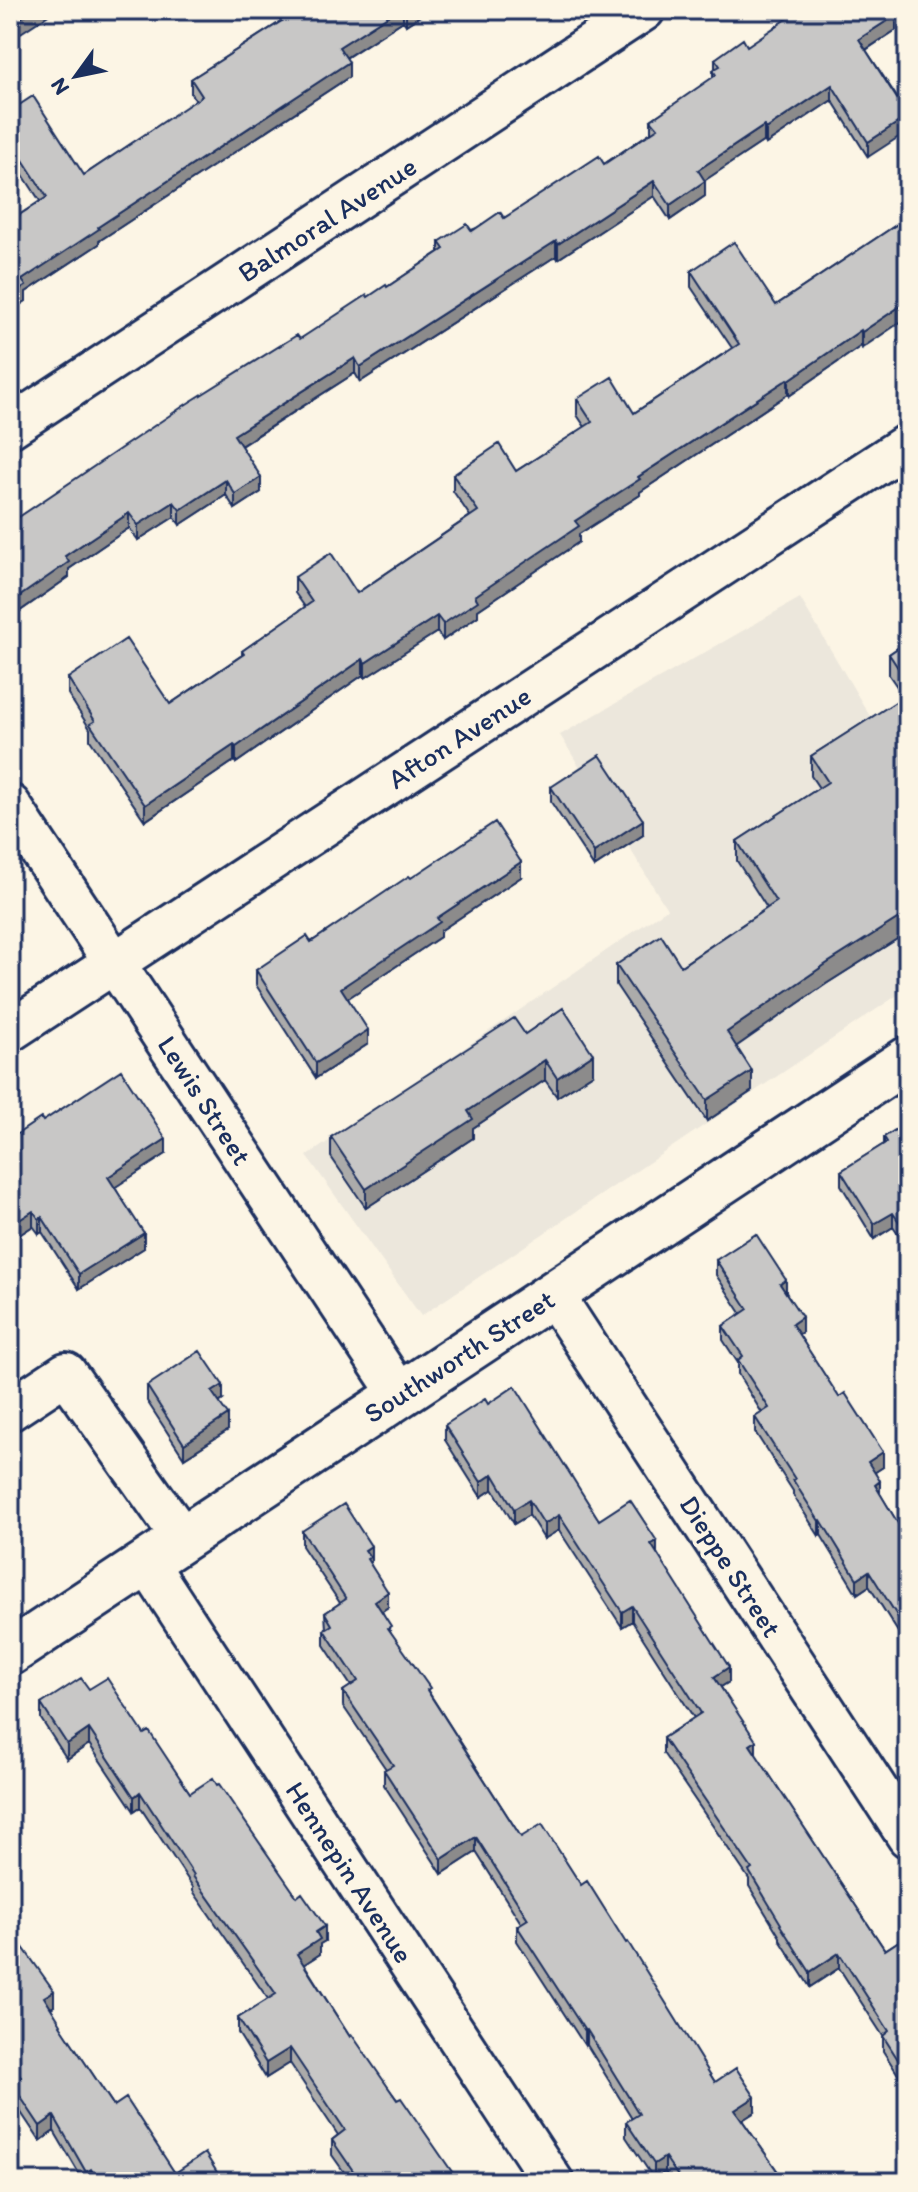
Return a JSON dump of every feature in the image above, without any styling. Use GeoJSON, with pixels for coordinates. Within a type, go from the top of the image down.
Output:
{"type":"FeatureCollection","features":[{"type":"Feature","properties":{"kind":"main road","name":"Southworth Street"},"geometry":{"type":"LineString","coordinates":[[10,1653],[908,1059]]}},
{"type":"Feature","properties":{"kind":"street","name":"Balmoral Avenue"},"geometry":{"type":"LineString","coordinates":[[10,427],[644,10]]}},
{"type":"Feature","properties":{"kind":"street","name":"Afton Avenue"},"geometry":{"type":"LineString","coordinates":[[10,1031],[908,444]]}},
{"type":"Feature","properties":{"kind":"street","name":"Lewis Street"},"geometry":{"type":"LineString","coordinates":[[10,805],[400,1395]]}},
{"type":"Feature","properties":{"kind":"street","name":"Dieppe Street"},"geometry":{"type":"LineString","coordinates":[[553,1294],[908,1837]]}},
{"type":"Feature","properties":{"kind":"street","name":"Hennepin Avenue"},"geometry":{"type":"LineString","coordinates":[[10,1410],[66,1373],[165,1551],[553,2182]]}},
{"type":"Feature","properties":{"kind":"shaded area"},"geometry":{"type":"Polygon","coordinates":[[[800,598],[897,762],[908,755],[908,988],[421,1316],[307,1156],[667,909],[560,735],[800,598]]]}},
{"type":"Feature","properties":{"kind":"building"},"geometry":{"type":"Polygon","coordinates":[[[10,10],[33,10],[10,25],[10,10]]]}},
{"type":"Feature","properties":{"kind":"building"},"geometry":{"type":"Polygon","coordinates":[[[299,10],[397,10],[339,47],[349,62],[98,227],[22,280],[26,286],[10,296],[10,221],[47,197],[10,140],[10,111],[33,96],[84,175],[202,96],[191,79],[299,10]]]}},
{"type":"Feature","properties":{"kind":"building"},"geometry":{"type":"Polygon","coordinates":[[[800,10],[893,10],[896,15],[859,39],[908,116],[868,142],[832,85],[698,170],[705,181],[670,205],[654,181],[360,367],[355,358],[234,435],[261,477],[235,494],[226,480],[180,510],[174,502],[138,525],[129,513],[65,556],[69,562],[10,603],[10,523],[185,405],[297,335],[300,339],[367,295],[387,287],[444,249],[439,242],[467,224],[472,231],[500,212],[504,218],[599,156],[604,164],[658,128],[651,120],[716,75],[713,70],[720,66],[715,59],[743,39],[747,46],[800,10]]]}},
{"type":"Feature","properties":{"kind":"building"},"geometry":{"type":"Polygon","coordinates":[[[908,217],[908,301],[638,477],[640,479],[575,521],[579,526],[475,596],[478,601],[443,624],[437,616],[365,663],[363,659],[236,747],[234,745],[145,805],[90,724],[95,721],[68,678],[126,639],[170,704],[244,654],[242,651],[312,602],[295,577],[331,553],[357,593],[478,511],[453,475],[499,444],[516,471],[592,422],[577,399],[612,377],[634,413],[739,344],[691,271],[734,242],[776,305],[908,217]]]}},
{"type":"Feature","properties":{"kind":"building"},"geometry":{"type":"Polygon","coordinates":[[[908,641],[908,683],[889,654],[908,641]]]}},
{"type":"Feature","properties":{"kind":"building"},"geometry":{"type":"Polygon","coordinates":[[[908,694],[908,912],[727,1032],[752,1071],[707,1100],[616,965],[661,935],[681,966],[776,902],[737,841],[828,782],[811,756],[908,694]]]}},
{"type":"Feature","properties":{"kind":"building"},"geometry":{"type":"Polygon","coordinates":[[[600,755],[643,820],[594,852],[551,787],[600,755]]]}},
{"type":"Feature","properties":{"kind":"building"},"geometry":{"type":"Polygon","coordinates":[[[495,822],[521,862],[437,918],[440,922],[341,988],[368,1030],[316,1063],[256,970],[307,936],[311,942],[495,822]]]}},
{"type":"Feature","properties":{"kind":"building"},"geometry":{"type":"Polygon","coordinates":[[[563,1008],[593,1054],[557,1078],[545,1060],[468,1111],[473,1119],[366,1189],[331,1137],[514,1018],[525,1034],[563,1008]]]}},
{"type":"Feature","properties":{"kind":"building"},"geometry":{"type":"Polygon","coordinates":[[[121,1070],[166,1139],[108,1177],[144,1233],[79,1274],[42,1217],[39,1219],[33,1211],[10,1226],[10,1139],[121,1070]]]}},
{"type":"Feature","properties":{"kind":"building"},"geometry":{"type":"Polygon","coordinates":[[[908,1122],[908,1235],[893,1213],[874,1224],[841,1171],[887,1142],[884,1137],[908,1122]]]}},
{"type":"Feature","properties":{"kind":"building"},"geometry":{"type":"Polygon","coordinates":[[[756,1234],[786,1280],[780,1284],[802,1317],[792,1324],[839,1397],[845,1393],[883,1452],[868,1462],[880,1481],[875,1485],[908,1540],[908,1633],[869,1571],[857,1579],[755,1417],[769,1408],[738,1360],[743,1356],[723,1326],[748,1309],[716,1260],[756,1234]]]}},
{"type":"Feature","properties":{"kind":"building"},"geometry":{"type":"Polygon","coordinates":[[[200,1351],[223,1385],[212,1392],[228,1415],[184,1444],[147,1386],[200,1351]]]}},
{"type":"Feature","properties":{"kind":"building"},"geometry":{"type":"Polygon","coordinates":[[[515,1386],[599,1520],[630,1500],[657,1541],[651,1544],[729,1667],[714,1677],[756,1741],[750,1745],[885,1950],[908,1935],[908,2075],[883,2036],[889,2031],[839,1953],[810,1972],[749,1871],[752,1869],[663,1738],[701,1713],[632,1606],[622,1612],[559,1515],[544,1524],[529,1500],[514,1509],[493,1474],[481,1482],[445,1425],[485,1399],[488,1404],[515,1386]]]}},
{"type":"Feature","properties":{"kind":"building"},"geometry":{"type":"Polygon","coordinates":[[[344,1504],[371,1546],[365,1550],[370,1557],[367,1559],[388,1592],[375,1601],[391,1626],[388,1628],[430,1688],[427,1690],[521,1837],[542,1824],[581,1885],[587,1881],[628,1942],[715,2082],[736,2068],[755,2097],[735,2110],[785,2182],[682,2182],[665,2157],[654,2164],[626,2122],[639,2114],[517,1926],[528,1919],[476,1837],[442,1859],[384,1770],[393,1765],[343,1691],[358,1681],[324,1630],[332,1625],[325,1613],[346,1599],[302,1531],[344,1504]]]}},
{"type":"Feature","properties":{"kind":"building"},"geometry":{"type":"Polygon","coordinates":[[[81,1678],[89,1689],[107,1678],[144,1734],[149,1731],[190,1793],[213,1778],[297,1897],[302,1893],[325,1926],[316,1932],[320,1939],[297,1954],[350,2037],[352,2035],[397,2100],[401,2098],[459,2182],[363,2182],[332,2140],[345,2130],[290,2048],[266,2063],[238,2018],[276,1994],[193,1876],[140,1792],[134,1797],[89,1729],[67,1744],[41,1704],[81,1678]]]}},
{"type":"Feature","properties":{"kind":"building"},"geometry":{"type":"Polygon","coordinates":[[[10,1929],[54,1991],[44,1997],[114,2106],[126,2098],[175,2173],[205,2153],[223,2182],[99,2182],[91,2169],[86,2172],[54,2116],[40,2126],[12,2084],[21,2077],[10,2060],[10,1929]]]}}]}
